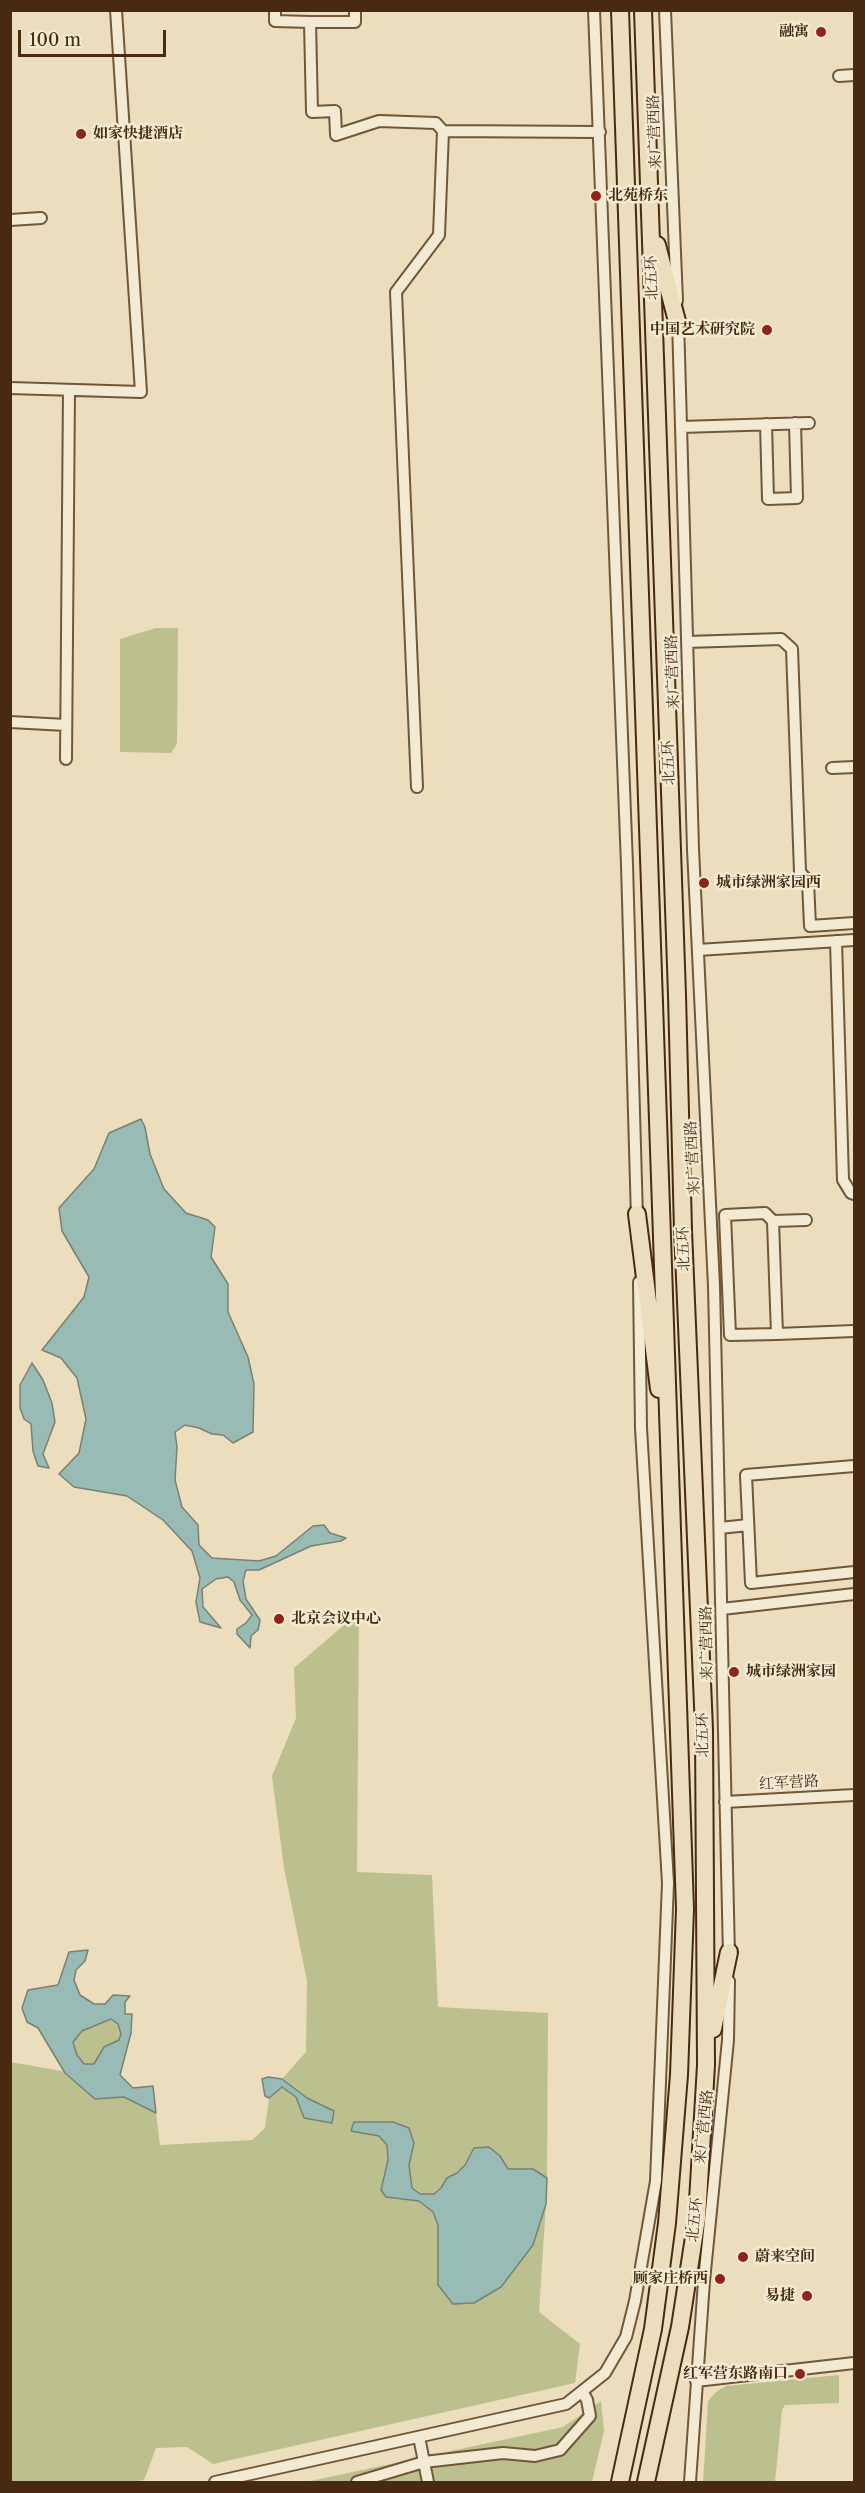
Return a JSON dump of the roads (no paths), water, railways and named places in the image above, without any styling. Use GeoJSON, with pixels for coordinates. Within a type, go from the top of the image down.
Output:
{"type":"FeatureCollection","features":[{"type":"Feature","properties":{"kind":"highway"},"geometry":{"type":"LineString","coordinates":[[609,10],[622,82]]}},
{"type":"Feature","properties":{"kind":"highway","name":"北五环"},"geometry":{"type":"LineString","coordinates":[[620,10],[685,1909],[679,2075],[667,2223],[653,2329],[620,2482]]}},
{"type":"Feature","properties":{"kind":"highway","name":"北五环"},"geometry":{"type":"LineString","coordinates":[[643,10],[683,1230],[704,1729],[706,2066],[697,2218],[680,2327],[647,2482]]}},
{"type":"Feature","properties":{"kind":"highway"},"geometry":{"type":"LineString","coordinates":[[649,214],[678,325]]}},
{"type":"Feature","properties":{"kind":"highway"},"geometry":{"type":"LineString","coordinates":[[637,1214],[652,1346],[670,1470]]}},
{"type":"Feature","properties":{"kind":"highway"},"geometry":{"type":"LineString","coordinates":[[706,2066],[729,1952]]}},
{"type":"Feature","properties":{"kind":"street"},"geometry":{"type":"LineString","coordinates":[[10,388],[141,392],[116,10]]}},
{"type":"Feature","properties":{"kind":"street"},"geometry":{"type":"LineString","coordinates":[[275,10],[275,21],[310,22],[355,22],[355,10]]}},
{"type":"Feature","properties":{"kind":"street"},"geometry":{"type":"LineString","coordinates":[[215,2482],[566,2404],[605,2373],[627,2337],[656,2181],[668,1882],[641,1428],[637,1214],[594,10]]}},
{"type":"Feature","properties":{"kind":"street","name":"来广营西路"},"geometry":{"type":"LineString","coordinates":[[665,10],[678,325],[698,950],[713,1268],[722,1609],[724,1802],[729,1884],[728,2040],[696,2381],[690,2482]]}},
{"type":"Feature","properties":{"kind":"street"},"geometry":{"type":"LineString","coordinates":[[310,22],[312,112],[335,111],[336,135],[380,121],[436,123],[442,130],[439,235],[396,292],[417,787]]}},
{"type":"Feature","properties":{"kind":"street"},"geometry":{"type":"LineString","coordinates":[[839,75],[855,75]]}},
{"type":"Feature","properties":{"kind":"street"},"geometry":{"type":"LineString","coordinates":[[442,130],[600,132]]}},
{"type":"Feature","properties":{"kind":"street"},"geometry":{"type":"LineString","coordinates":[[10,220],[41,218]]}},
{"type":"Feature","properties":{"kind":"street"},"geometry":{"type":"LineString","coordinates":[[66,759],[69,390]]}},
{"type":"Feature","properties":{"kind":"street"},"geometry":{"type":"LineString","coordinates":[[766,424],[768,499],[797,498],[795,423]]}},
{"type":"Feature","properties":{"kind":"street"},"geometry":{"type":"LineString","coordinates":[[681,427],[809,423]]}},
{"type":"Feature","properties":{"kind":"street"},"geometry":{"type":"LineString","coordinates":[[687,642],[781,639],[792,649],[800,872],[808,881],[810,942]]}},
{"type":"Feature","properties":{"kind":"street"},"geometry":{"type":"LineString","coordinates":[[10,722],[66,725]]}},
{"type":"Feature","properties":{"kind":"street"},"geometry":{"type":"LineString","coordinates":[[832,768],[855,767]]}},
{"type":"Feature","properties":{"kind":"street"},"geometry":{"type":"LineString","coordinates":[[810,926],[855,923]]}},
{"type":"Feature","properties":{"kind":"street"},"geometry":{"type":"LineString","coordinates":[[698,950],[855,940]]}},
{"type":"Feature","properties":{"kind":"street"},"geometry":{"type":"LineString","coordinates":[[836,941],[843,1180],[851,1193],[855,1194]]}},
{"type":"Feature","properties":{"kind":"street"},"geometry":{"type":"LineString","coordinates":[[777,1334],[773,1221],[765,1213],[725,1215],[730,1335],[777,1334],[855,1331]]}},
{"type":"Feature","properties":{"kind":"street"},"geometry":{"type":"LineString","coordinates":[[773,1221],[806,1220]]}},
{"type":"Feature","properties":{"kind":"street"},"geometry":{"type":"LineString","coordinates":[[713,1268],[727,1267]]}},
{"type":"Feature","properties":{"kind":"street"},"geometry":{"type":"LineString","coordinates":[[855,1466],[746,1475],[751,1583],[855,1572]]}},
{"type":"Feature","properties":{"kind":"street"},"geometry":{"type":"LineString","coordinates":[[720,1528],[748,1526]]}},
{"type":"Feature","properties":{"kind":"street"},"geometry":{"type":"LineString","coordinates":[[722,1609],[855,1594]]}},
{"type":"Feature","properties":{"kind":"street","name":"红军营路"},"geometry":{"type":"LineString","coordinates":[[724,1802],[855,1795]]}},
{"type":"Feature","properties":{"kind":"street"},"geometry":{"type":"LineString","coordinates":[[696,2381],[855,2363]]}},
{"type":"Feature","properties":{"kind":"street"},"geometry":{"type":"LineString","coordinates":[[357,2482],[424,2462],[503,2453],[535,2456],[560,2450],[590,2416],[587,2400],[582,2391]]}},
{"type":"Feature","properties":{"kind":"street"},"geometry":{"type":"LineString","coordinates":[[418,2437],[428,2482]]}},
{"type":"Feature","properties":{"kind":"water"},"geometry":{"type":"Polygon","coordinates":[[[141,1119],[145,1127],[150,1154],[164,1189],[186,1213],[208,1220],[215,1227],[211,1257],[228,1284],[228,1312],[248,1357],[254,1384],[253,1432],[233,1443],[223,1435],[212,1434],[185,1425],[175,1432],[177,1447],[175,1480],[182,1507],[198,1525],[199,1545],[212,1558],[259,1561],[276,1556],[313,1526],[324,1525],[330,1533],[346,1538],[341,1541],[311,1546],[259,1570],[246,1570],[243,1581],[246,1599],[260,1620],[258,1630],[251,1636],[250,1648],[237,1634],[237,1629],[252,1615],[240,1600],[234,1582],[228,1577],[216,1579],[202,1589],[203,1607],[221,1628],[200,1622],[196,1602],[200,1578],[192,1551],[163,1520],[127,1496],[74,1487],[59,1474],[79,1453],[86,1419],[77,1378],[61,1358],[42,1350],[84,1297],[89,1277],[62,1231],[59,1208],[94,1169],[109,1133],[141,1119]]]}},
{"type":"Feature","properties":{"kind":"water"},"geometry":{"type":"Polygon","coordinates":[[[32,1363],[43,1380],[52,1403],[55,1422],[43,1454],[49,1468],[38,1466],[33,1451],[31,1424],[24,1419],[20,1408],[20,1385],[32,1363]]]}},
{"type":"Feature","properties":{"kind":"water"},"geometry":{"type":"Polygon","coordinates":[[[88,1950],[85,1961],[76,1970],[74,1980],[80,1995],[94,2004],[105,2004],[113,1995],[130,1996],[125,2002],[125,2014],[132,2014],[131,2033],[120,2075],[133,2088],[153,2086],[156,2113],[124,2097],[95,2099],[65,2073],[38,2028],[27,2022],[22,2008],[28,1990],[58,1985],[69,1952],[88,1950]],[[111,2019],[82,2031],[73,2042],[77,2055],[84,2064],[94,2064],[104,2047],[119,2040],[121,2034],[118,2024],[111,2019]]]}},
{"type":"Feature","properties":{"kind":"water"},"geometry":{"type":"Polygon","coordinates":[[[268,2077],[282,2079],[307,2098],[334,2111],[332,2123],[304,2118],[296,2097],[282,2087],[269,2098],[265,2096],[262,2079],[268,2077]]]}},
{"type":"Feature","properties":{"kind":"water"},"geometry":{"type":"Polygon","coordinates":[[[354,2122],[393,2122],[409,2128],[414,2143],[409,2165],[412,2188],[420,2194],[434,2194],[447,2178],[457,2173],[465,2165],[474,2148],[489,2147],[500,2156],[508,2169],[533,2169],[547,2178],[546,2204],[533,2245],[501,2287],[474,2303],[453,2304],[438,2285],[438,2225],[433,2212],[419,2201],[386,2197],[381,2190],[388,2160],[387,2145],[379,2136],[351,2131],[354,2122]]]}},
{"type":"Feature","properties":{"kind":"place","name":"融寓"},"geometry":{"type":"Point","coordinates":[821,32]}},
{"type":"Feature","properties":{"kind":"place","name":"如家快捷酒店"},"geometry":{"type":"Point","coordinates":[81,134]}},
{"type":"Feature","properties":{"kind":"place","name":"北苑桥东"},"geometry":{"type":"Point","coordinates":[596,196]}},
{"type":"Feature","properties":{"kind":"place","name":"中国艺术研究院"},"geometry":{"type":"Point","coordinates":[767,330]}},
{"type":"Feature","properties":{"kind":"place","name":"城市绿洲家园西"},"geometry":{"type":"Point","coordinates":[704,883]}},
{"type":"Feature","properties":{"kind":"place","name":"北京会议中心"},"geometry":{"type":"Point","coordinates":[279,1619]}},
{"type":"Feature","properties":{"kind":"place","name":"城市绿洲家园"},"geometry":{"type":"Point","coordinates":[734,1672]}},
{"type":"Feature","properties":{"kind":"place","name":"蔚来空间"},"geometry":{"type":"Point","coordinates":[743,2257]}},
{"type":"Feature","properties":{"kind":"place","name":"顾家庄桥西"},"geometry":{"type":"Point","coordinates":[720,2279]}},
{"type":"Feature","properties":{"kind":"place","name":"易捷"},"geometry":{"type":"Point","coordinates":[807,2296]}},
{"type":"Feature","properties":{"kind":"place","name":"红军营东路南口"},"geometry":{"type":"Point","coordinates":[800,2374]}}]}
